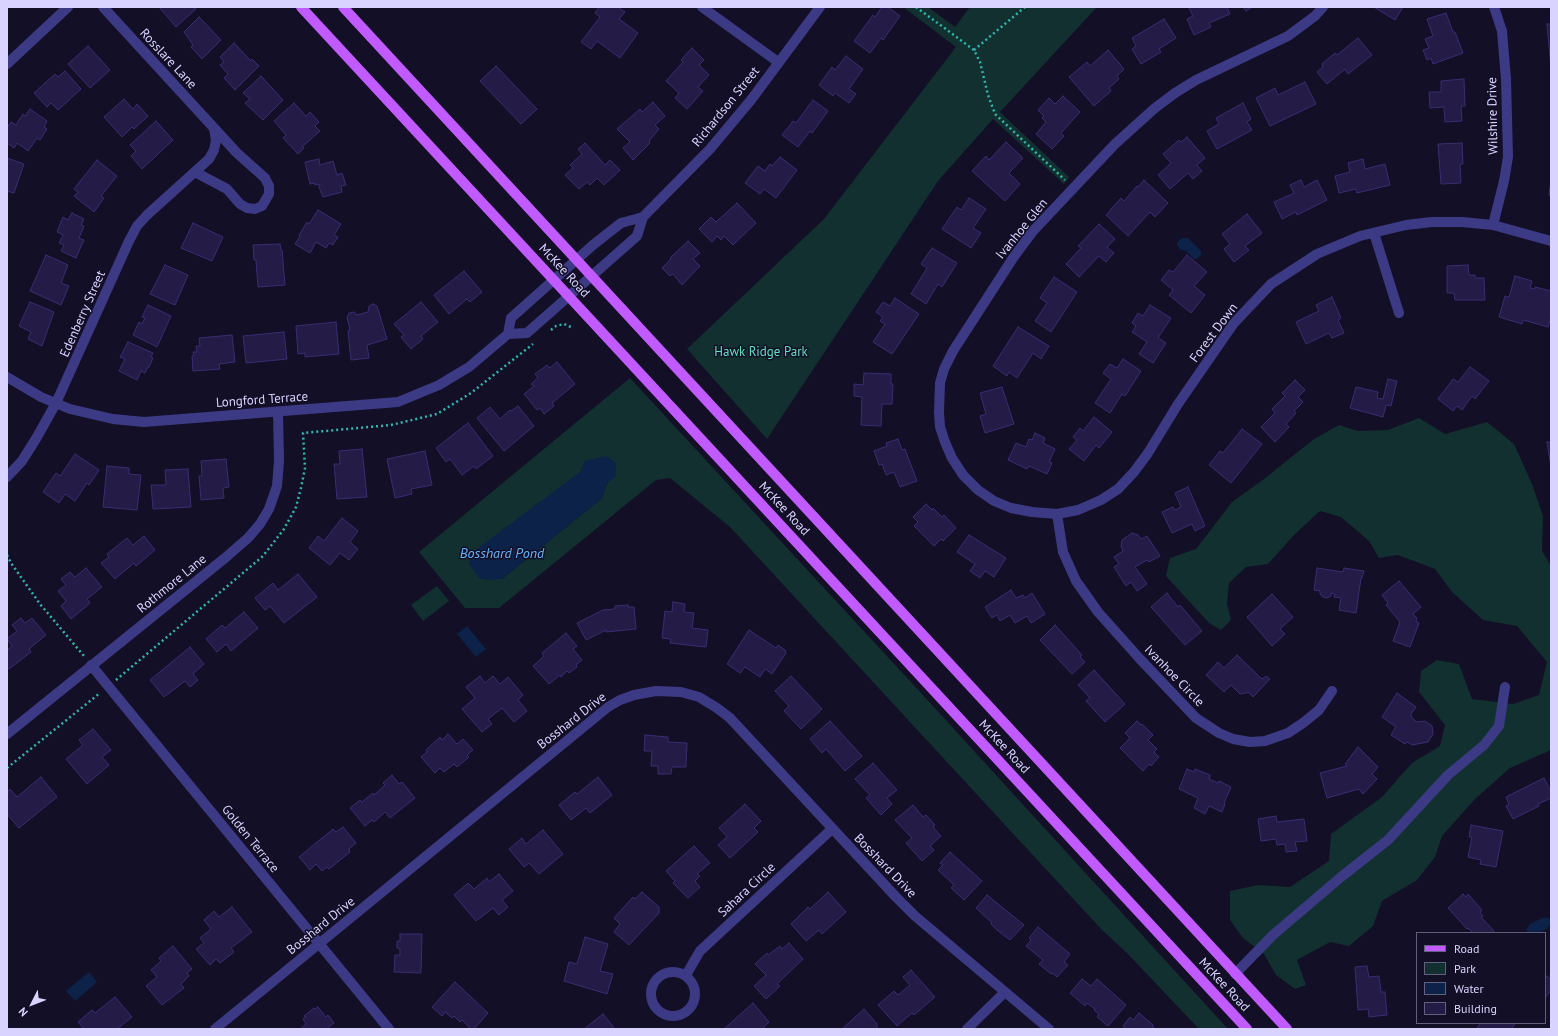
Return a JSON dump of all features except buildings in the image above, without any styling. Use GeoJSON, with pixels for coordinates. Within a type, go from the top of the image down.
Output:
{"type":"FeatureCollection","features":[{"type":"Feature","properties":{"kind":"main road","name":"McKee Road"},"geometry":{"type":"LineString","coordinates":[[301,7],[1248,1029]]}},
{"type":"Feature","properties":{"kind":"main road","name":"McKee Road"},"geometry":{"type":"LineString","coordinates":[[343,7],[1287,1029]]}},
{"type":"Feature","properties":{"kind":"street"},"geometry":{"type":"LineString","coordinates":[[7,64],[68,7]]}},
{"type":"Feature","properties":{"kind":"street","name":"Rosslare Lane"},"geometry":{"type":"LineString","coordinates":[[103,7],[237,153],[265,178],[269,186],[269,194],[262,206],[255,209],[247,208],[240,204],[228,190],[195,172]]}},
{"type":"Feature","properties":{"kind":"street"},"geometry":{"type":"LineString","coordinates":[[702,7],[778,62]]}},
{"type":"Feature","properties":{"kind":"street","name":"Richardson Street"},"geometry":{"type":"LineString","coordinates":[[569,296],[637,236],[643,217],[710,149],[751,100],[820,7]]}},
{"type":"Feature","properties":{"kind":"street","name":"Ivanhoe Glen"},"geometry":{"type":"LineString","coordinates":[[1056,514],[1011,508],[994,500],[978,490],[963,475],[952,458],[940,427],[939,396],[944,369],[953,350],[1033,231],[1135,124],[1175,93],[1196,80],[1288,36],[1315,16],[1323,7]]}},
{"type":"Feature","properties":{"kind":"street","name":"Wilshire Drive"},"geometry":{"type":"LineString","coordinates":[[1493,225],[1504,181],[1508,157],[1506,79],[1502,32],[1494,7]]}},
{"type":"Feature","properties":{"kind":"street"},"geometry":{"type":"LineString","coordinates":[[195,172],[209,159],[214,150],[216,140],[214,128]]}},
{"type":"Feature","properties":{"kind":"street","name":"Edenberry Street"},"geometry":{"type":"LineString","coordinates":[[7,477],[22,461],[56,403],[137,226],[147,215],[195,172]]}},
{"type":"Feature","properties":{"kind":"street"},"geometry":{"type":"LineString","coordinates":[[569,296],[527,333],[508,334],[510,318],[621,223],[643,217]]}},
{"type":"Feature","properties":{"kind":"street","name":"Forest Down"},"geometry":{"type":"LineString","coordinates":[[1056,514],[1078,510],[1101,500],[1118,489],[1134,472],[1178,404],[1234,323],[1271,284],[1317,254],[1360,236],[1406,225],[1432,222],[1462,222],[1493,225],[1551,241]]}},
{"type":"Feature","properties":{"kind":"street"},"geometry":{"type":"LineString","coordinates":[[1374,233],[1399,313]]}},
{"type":"Feature","properties":{"kind":"street","name":"Longford Terrace"},"geometry":{"type":"LineString","coordinates":[[7,377],[41,397],[87,414],[144,422],[398,402],[439,385],[469,367],[508,334]]}},
{"type":"Feature","properties":{"kind":"street","name":"Rothmore Lane"},"geometry":{"type":"LineString","coordinates":[[7,734],[225,558],[248,538],[260,524],[269,509],[277,486],[279,461],[278,412]]}},
{"type":"Feature","properties":{"kind":"street","name":"Ivanhoe Circle"},"geometry":{"type":"LineString","coordinates":[[1056,514],[1063,552],[1076,582],[1098,612],[1196,718],[1219,733],[1233,739],[1250,742],[1265,741],[1288,733],[1304,723],[1319,710],[1332,691]]}},
{"type":"Feature","properties":{"kind":"street","name":"Golden Terrace"},"geometry":{"type":"LineString","coordinates":[[92,665],[318,944],[389,1029]]}},
{"type":"Feature","properties":{"kind":"street"},"geometry":{"type":"LineString","coordinates":[[1235,974],[1272,935],[1388,840],[1448,775],[1484,745],[1498,726],[1505,687]]}},
{"type":"Feature","properties":{"kind":"street","name":"Bosshard Drive"},"geometry":{"type":"LineString","coordinates":[[215,1029],[608,707],[620,700],[634,695],[656,691],[681,692],[699,698],[717,708],[730,718],[832,829],[915,916],[1049,1029]]}},
{"type":"Feature","properties":{"kind":"street","name":"Sahara Circle"},"geometry":{"type":"LineString","coordinates":[[686,975],[700,952],[832,829]]}},
{"type":"Feature","properties":{"kind":"street"},"geometry":{"type":"LineString","coordinates":[[672,971],[680,972],[686,975],[692,980],[696,994],[691,1007],[686,1012],[672,1016],[659,1011],[651,998],[653,983],[664,973],[672,971]]}},
{"type":"Feature","properties":{"kind":"street"},"geometry":{"type":"LineString","coordinates":[[967,1029],[1005,992]]}},
{"type":"Feature","properties":{"kind":"path"},"geometry":{"type":"LineString","coordinates":[[916,7],[974,50],[980,62],[988,95],[995,114],[1074,188]]}},
{"type":"Feature","properties":{"kind":"path"},"geometry":{"type":"LineString","coordinates":[[974,50],[1025,7]]}},
{"type":"Feature","properties":{"kind":"path"},"geometry":{"type":"LineString","coordinates":[[550,330],[556,326],[564,324],[573,328]]}},
{"type":"Feature","properties":{"kind":"path"},"geometry":{"type":"LineString","coordinates":[[7,768],[109,686],[263,556],[284,529],[296,507],[305,468],[303,433],[392,425],[437,414],[471,393],[538,340]]}},
{"type":"Feature","properties":{"kind":"path"},"geometry":{"type":"LineString","coordinates":[[7,555],[40,604],[92,665]]}},
{"type":"Feature","properties":{"kind":"green space","name":"Hawk Ridge Park"},"geometry":{"type":"Polygon","coordinates":[[[903,7],[928,7],[955,27],[970,7],[1097,7],[1000,112],[1069,177],[1064,184],[993,119],[938,181],[767,439],[687,349],[824,219],[956,47],[903,7]]]}},
{"type":"Feature","properties":{"kind":"green space"},"geometry":{"type":"Polygon","coordinates":[[[630,378],[922,694],[1228,1029],[1199,1029],[1127,953],[1102,930],[730,527],[670,478],[656,480],[499,608],[465,608],[419,552],[630,378]],[[585,461],[581,471],[502,579],[601,499],[608,482],[585,461]]]}},
{"type":"Feature","properties":{"kind":"green space"},"geometry":{"type":"Polygon","coordinates":[[[1419,418],[1445,434],[1487,422],[1514,444],[1532,484],[1543,516],[1542,551],[1551,566],[1551,750],[1510,768],[1475,799],[1442,836],[1435,857],[1417,880],[1382,901],[1373,926],[1349,946],[1330,942],[1297,960],[1306,985],[1295,989],[1276,975],[1264,954],[1243,938],[1230,920],[1230,891],[1258,885],[1290,887],[1329,861],[1331,834],[1382,797],[1412,763],[1440,746],[1445,725],[1419,692],[1421,671],[1437,660],[1459,664],[1472,699],[1513,704],[1539,695],[1547,662],[1517,626],[1483,620],[1452,592],[1435,569],[1398,555],[1379,558],[1369,541],[1341,517],[1320,511],[1294,535],[1268,564],[1246,567],[1229,583],[1227,604],[1231,620],[1221,630],[1209,623],[1166,576],[1170,558],[1196,549],[1232,502],[1264,479],[1314,439],[1339,425],[1358,431],[1388,430],[1419,418]]]}},
{"type":"Feature","properties":{"kind":"green space"},"geometry":{"type":"Polygon","coordinates":[[[437,586],[449,601],[423,621],[411,605],[437,586]]]}},
{"type":"Feature","properties":{"kind":"water"},"geometry":{"type":"Polygon","coordinates":[[[1182,238],[1188,238],[1201,251],[1201,255],[1197,259],[1194,259],[1185,250],[1181,250],[1177,245],[1177,242],[1182,238]]]}},
{"type":"Feature","properties":{"kind":"water","name":"Bosshard Pond"},"geometry":{"type":"Polygon","coordinates":[[[606,456],[616,463],[615,477],[608,482],[601,499],[502,579],[489,580],[479,578],[469,564],[470,554],[581,471],[585,461],[606,456]]]}},
{"type":"Feature","properties":{"kind":"water"},"geometry":{"type":"Polygon","coordinates":[[[467,626],[486,649],[476,657],[457,634],[467,626]]]}},
{"type":"Feature","properties":{"kind":"water"},"geometry":{"type":"Polygon","coordinates":[[[1542,918],[1549,918],[1551,922],[1547,929],[1540,932],[1528,932],[1526,930],[1530,924],[1542,918]]]}},
{"type":"Feature","properties":{"kind":"water"},"geometry":{"type":"Polygon","coordinates":[[[89,972],[97,982],[75,1001],[66,991],[89,972]]]}}]}
